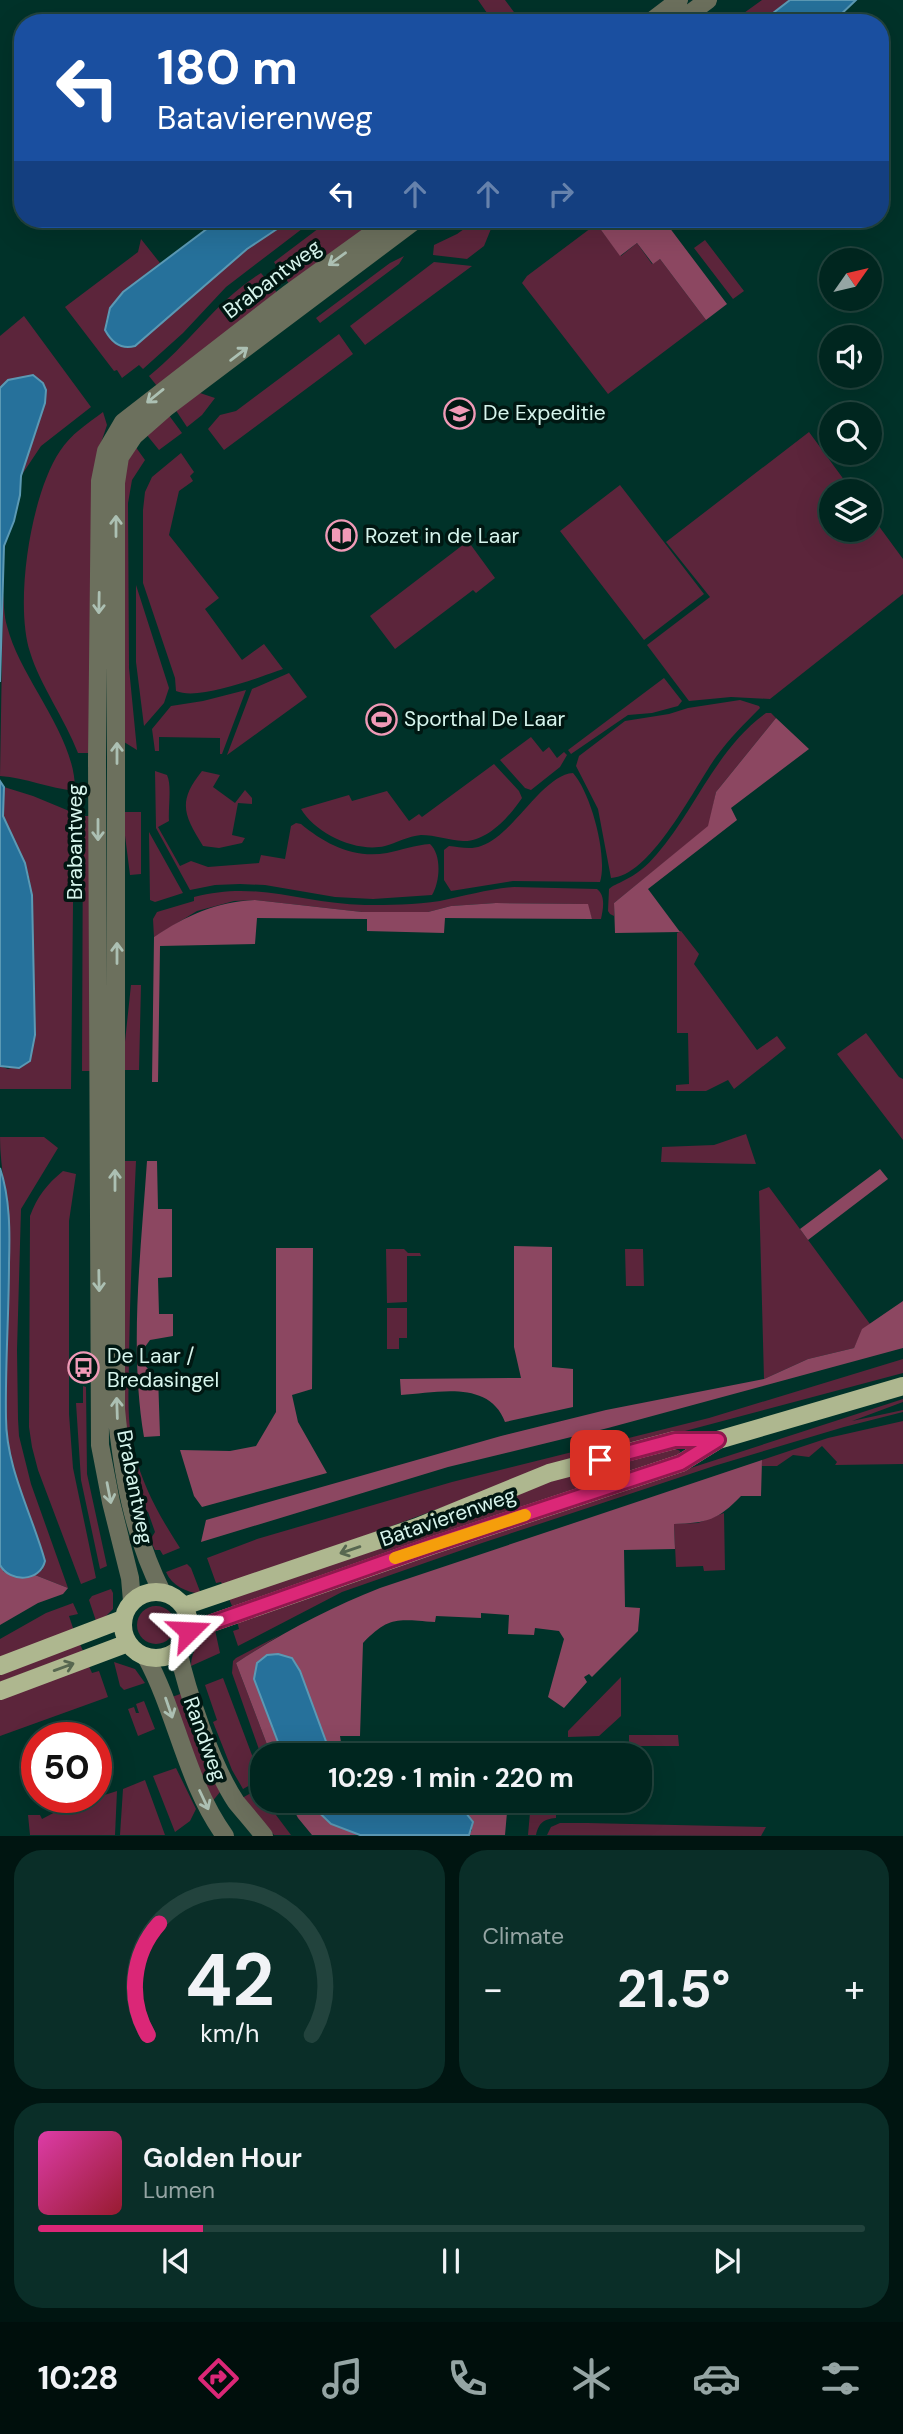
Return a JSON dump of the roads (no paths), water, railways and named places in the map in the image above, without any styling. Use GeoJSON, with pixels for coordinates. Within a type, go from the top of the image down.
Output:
{"type":"FeatureCollection","features":[{"type":"Feature","properties":{"kind":"main road","name":"Batavierenweg"},"geometry":{"type":"LineString","coordinates":[[189,1631],[430,1546],[681,1463],[718,1440],[903,1386]]}},
{"type":"Feature","properties":{"kind":"main road","name":"Batavierenweg"},"geometry":{"type":"LineString","coordinates":[[184,1606],[417,1527],[549,1473],[675,1440],[718,1440]]}},
{"type":"Feature","properties":{"kind":"main road"},"geometry":{"type":"LineString","coordinates":[[151,1591],[162,1592],[184,1606],[189,1618],[189,1631],[178,1650],[169,1656],[146,1657],[128,1643],[122,1628],[123,1619],[132,1601],[151,1591]]}},
{"type":"Feature","properties":{"kind":"main road"},"geometry":{"type":"LineString","coordinates":[[0,1666],[123,1619]]}},
{"type":"Feature","properties":{"kind":"main road"},"geometry":{"type":"LineString","coordinates":[[0,1691],[128,1643]]}},
{"type":"Feature","properties":{"kind":"street"},"geometry":{"type":"LineString","coordinates":[[661,14],[679,0]]}},
{"type":"Feature","properties":{"kind":"street"},"geometry":{"type":"LineString","coordinates":[[689,14],[708,0]]}},
{"type":"Feature","properties":{"kind":"street","name":"Brabantweg"},"geometry":{"type":"LineString","coordinates":[[132,1601],[130,1578],[100,1445],[97,760],[100,481],[106,451],[123,422],[288,294],[380,228]]}},
{"type":"Feature","properties":{"kind":"street","name":"Brabantweg"},"geometry":{"type":"LineString","coordinates":[[162,1592],[152,1571],[130,1504],[121,1461],[116,1409],[116,483],[120,457],[134,436],[167,407],[405,228]]}},
{"type":"Feature","properties":{"kind":"street","name":"Randweg"},"geometry":{"type":"LineString","coordinates":[[178,1650],[183,1674],[219,1772],[236,1801],[264,1836]]}},
{"type":"Feature","properties":{"kind":"street","name":"Randweg"},"geometry":{"type":"LineString","coordinates":[[146,1657],[160,1683],[199,1790],[212,1818],[225,1836]]}},
{"type":"Feature","properties":{"kind":"water"},"geometry":{"type":"Polygon","coordinates":[[[790,0],[856,0],[841,14],[772,14],[790,0]]]}},
{"type":"Feature","properties":{"kind":"water"},"geometry":{"type":"Polygon","coordinates":[[[208,228],[278,228],[247,249],[135,346],[121,346],[111,339],[105,330],[110,308],[123,292],[208,228]]]}},
{"type":"Feature","properties":{"kind":"water"},"geometry":{"type":"Polygon","coordinates":[[[33,375],[43,383],[46,390],[45,403],[21,476],[14,521],[4,546],[0,682],[0,388],[8,380],[33,375]]]}},
{"type":"Feature","properties":{"kind":"water"},"geometry":{"type":"Polygon","coordinates":[[[0,781],[4,787],[3,816],[25,863],[32,895],[35,1035],[30,1061],[19,1068],[0,1066],[0,781]]]}},
{"type":"Feature","properties":{"kind":"water"},"geometry":{"type":"Polygon","coordinates":[[[0,1168],[8,1203],[9,1227],[7,1437],[15,1473],[45,1561],[37,1573],[24,1578],[11,1575],[0,1565],[0,1168]]]}},
{"type":"Feature","properties":{"kind":"water"},"geometry":{"type":"Polygon","coordinates":[[[278,1654],[292,1658],[300,1671],[327,1743],[278,1743],[254,1679],[257,1663],[267,1655],[278,1654]]]}},
{"type":"Feature","properties":{"kind":"water"},"geometry":{"type":"Polygon","coordinates":[[[320,1813],[466,1813],[473,1822],[469,1835],[360,1835],[331,1824],[320,1813]]]}},
{"type":"Feature","properties":{"kind":"place","name":"De Expeditie"},"geometry":{"type":"Point","coordinates":[460,413]}},
{"type":"Feature","properties":{"kind":"place","name":"Rozet in de Laar"},"geometry":{"type":"Point","coordinates":[342,536]}},
{"type":"Feature","properties":{"kind":"place","name":"Sporthal De Laar"},"geometry":{"type":"Point","coordinates":[381,719]}},
{"type":"Feature","properties":{"kind":"place","name":"De Laar / Bredasingel"},"geometry":{"type":"Point","coordinates":[84,1368]}}]}
